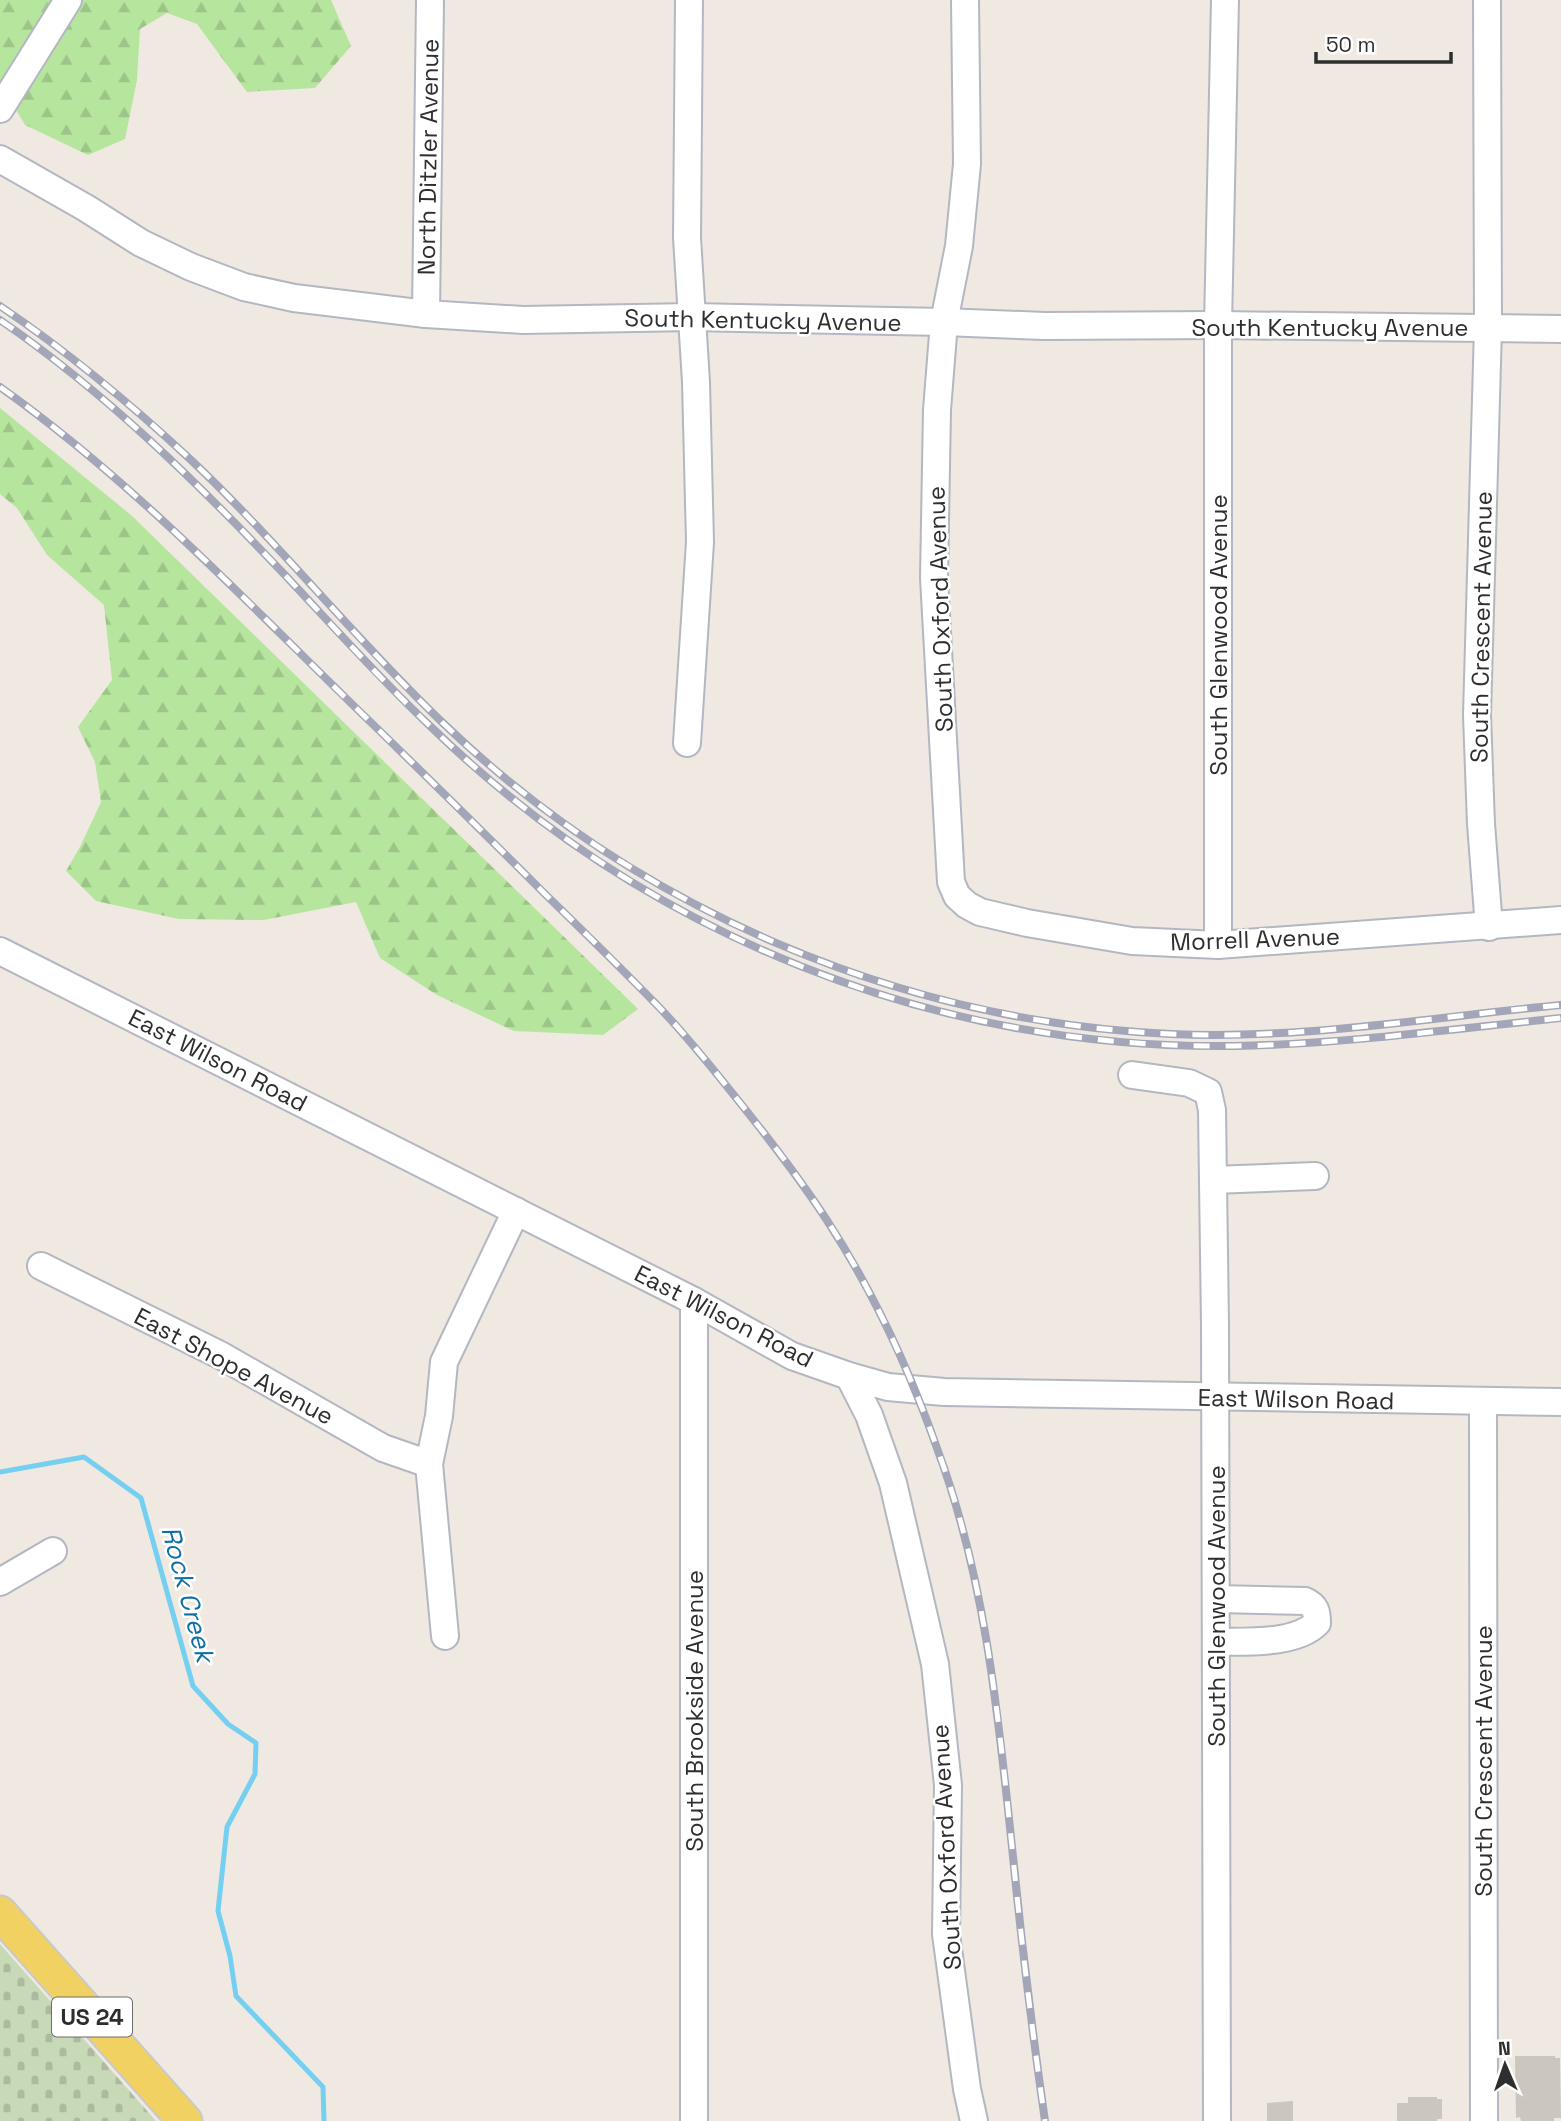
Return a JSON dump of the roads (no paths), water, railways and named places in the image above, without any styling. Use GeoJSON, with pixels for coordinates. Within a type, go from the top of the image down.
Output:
{"type":"FeatureCollection","features":[{"type":"Feature","properties":{"kind":"main road","name":"US 24"},"geometry":{"type":"LineString","coordinates":[[0,1913],[186,2121]]}},
{"type":"Feature","properties":{"kind":"street"},"geometry":{"type":"LineString","coordinates":[[0,109],[68,0]]}},
{"type":"Feature","properties":{"kind":"street","name":"North Ditzler Avenue"},"geometry":{"type":"LineString","coordinates":[[426,314],[430,0]]}},
{"type":"Feature","properties":{"kind":"street"},"geometry":{"type":"LineString","coordinates":[[687,743],[700,542],[687,238],[689,0]]}},
{"type":"Feature","properties":{"kind":"street","name":"South Oxford Avenue"},"geometry":{"type":"LineString","coordinates":[[957,895],[951,882],[934,578],[937,410],[944,322],[959,246],[967,164],[965,0]]}},
{"type":"Feature","properties":{"kind":"street","name":"South Glenwood Avenue"},"geometry":{"type":"LineString","coordinates":[[1218,945],[1219,326],[1225,0]]}},
{"type":"Feature","properties":{"kind":"street","name":"South Crescent Avenue"},"geometry":{"type":"LineString","coordinates":[[1488,0],[1488,328],[1477,715],[1480,824],[1489,926]]}},
{"type":"Feature","properties":{"kind":"street","name":"South Kentucky Avenue"},"geometry":{"type":"LineString","coordinates":[[0,159],[141,243],[230,282],[294,298],[426,314],[523,320],[692,317],[944,322],[1044,327],[1561,329]]}},
{"type":"Feature","properties":{"kind":"street","name":"Morrell Avenue"},"geometry":{"type":"LineString","coordinates":[[957,895],[980,912],[1027,923],[1132,941],[1218,945],[1561,920]]}},
{"type":"Feature","properties":{"kind":"street","name":"East Wilson Road"},"geometry":{"type":"LineString","coordinates":[[0,951],[694,1301],[792,1356],[849,1376],[888,1387],[944,1392],[1561,1402]]}},
{"type":"Feature","properties":{"kind":"street","name":"South Glenwood Avenue"},"geometry":{"type":"LineString","coordinates":[[1132,1075],[1189,1083],[1208,1092],[1212,1110],[1216,1398],[1217,2121]]}},
{"type":"Feature","properties":{"kind":"street"},"geometry":{"type":"LineString","coordinates":[[1213,1180],[1315,1177]]}},
{"type":"Feature","properties":{"kind":"street"},"geometry":{"type":"LineString","coordinates":[[445,1636],[429,1464],[439,1416],[444,1362],[516,1211]]}},
{"type":"Feature","properties":{"kind":"street","name":"East Shope Avenue"},"geometry":{"type":"LineString","coordinates":[[41,1266],[222,1356],[383,1448],[429,1464]]}},
{"type":"Feature","properties":{"kind":"street","name":"South Brookside Avenue"},"geometry":{"type":"LineString","coordinates":[[694,1301],[694,2121]]}},
{"type":"Feature","properties":{"kind":"street","name":"South Oxford Avenue"},"geometry":{"type":"LineString","coordinates":[[849,1376],[869,1415],[893,1483],[934,1664],[948,1785],[946,1934],[967,2089],[974,2121]]}},
{"type":"Feature","properties":{"kind":"street","name":"South Crescent Avenue"},"geometry":{"type":"LineString","coordinates":[[1483,1401],[1484,2121]]}},
{"type":"Feature","properties":{"kind":"street"},"geometry":{"type":"LineString","coordinates":[[0,1582],[53,1551]]}},
{"type":"Feature","properties":{"kind":"street"},"geometry":{"type":"LineString","coordinates":[[1216,1599],[1305,1601],[1313,1605],[1317,1613],[1317,1623],[1311,1630],[1287,1638],[1216,1642]]}},
{"type":"Feature","properties":{"kind":"waterway","name":"Rock Creek"},"geometry":{"type":"LineString","coordinates":[[0,1472],[84,1457],[141,1498],[193,1686],[228,1724],[256,1743],[255,1774],[227,1827],[218,1911],[230,1956],[236,1996],[323,2087],[324,2121]]}},
{"type":"Feature","properties":{"kind":"railway"},"geometry":{"type":"LineString","coordinates":[[0,306],[98,379],[191,460],[255,524],[411,691],[519,790],[601,849],[688,900],[779,944],[873,980],[971,1007],[1070,1025],[1171,1034],[1318,1031],[1561,1005]]}},
{"type":"Feature","properties":{"kind":"railway"},"geometry":{"type":"LineString","coordinates":[[0,320],[76,377],[184,472],[410,707],[513,799],[604,864],[699,920],[800,966],[904,1002],[1012,1027],[1123,1042],[1276,1045],[1561,1018]]}},
{"type":"Feature","properties":{"kind":"railway"},"geometry":{"type":"LineString","coordinates":[[0,387],[94,460],[184,540],[643,991],[687,1038],[758,1125],[806,1189],[845,1249],[890,1333],[915,1391],[954,1499],[967,1548],[995,1696],[1045,2121]]}}]}
